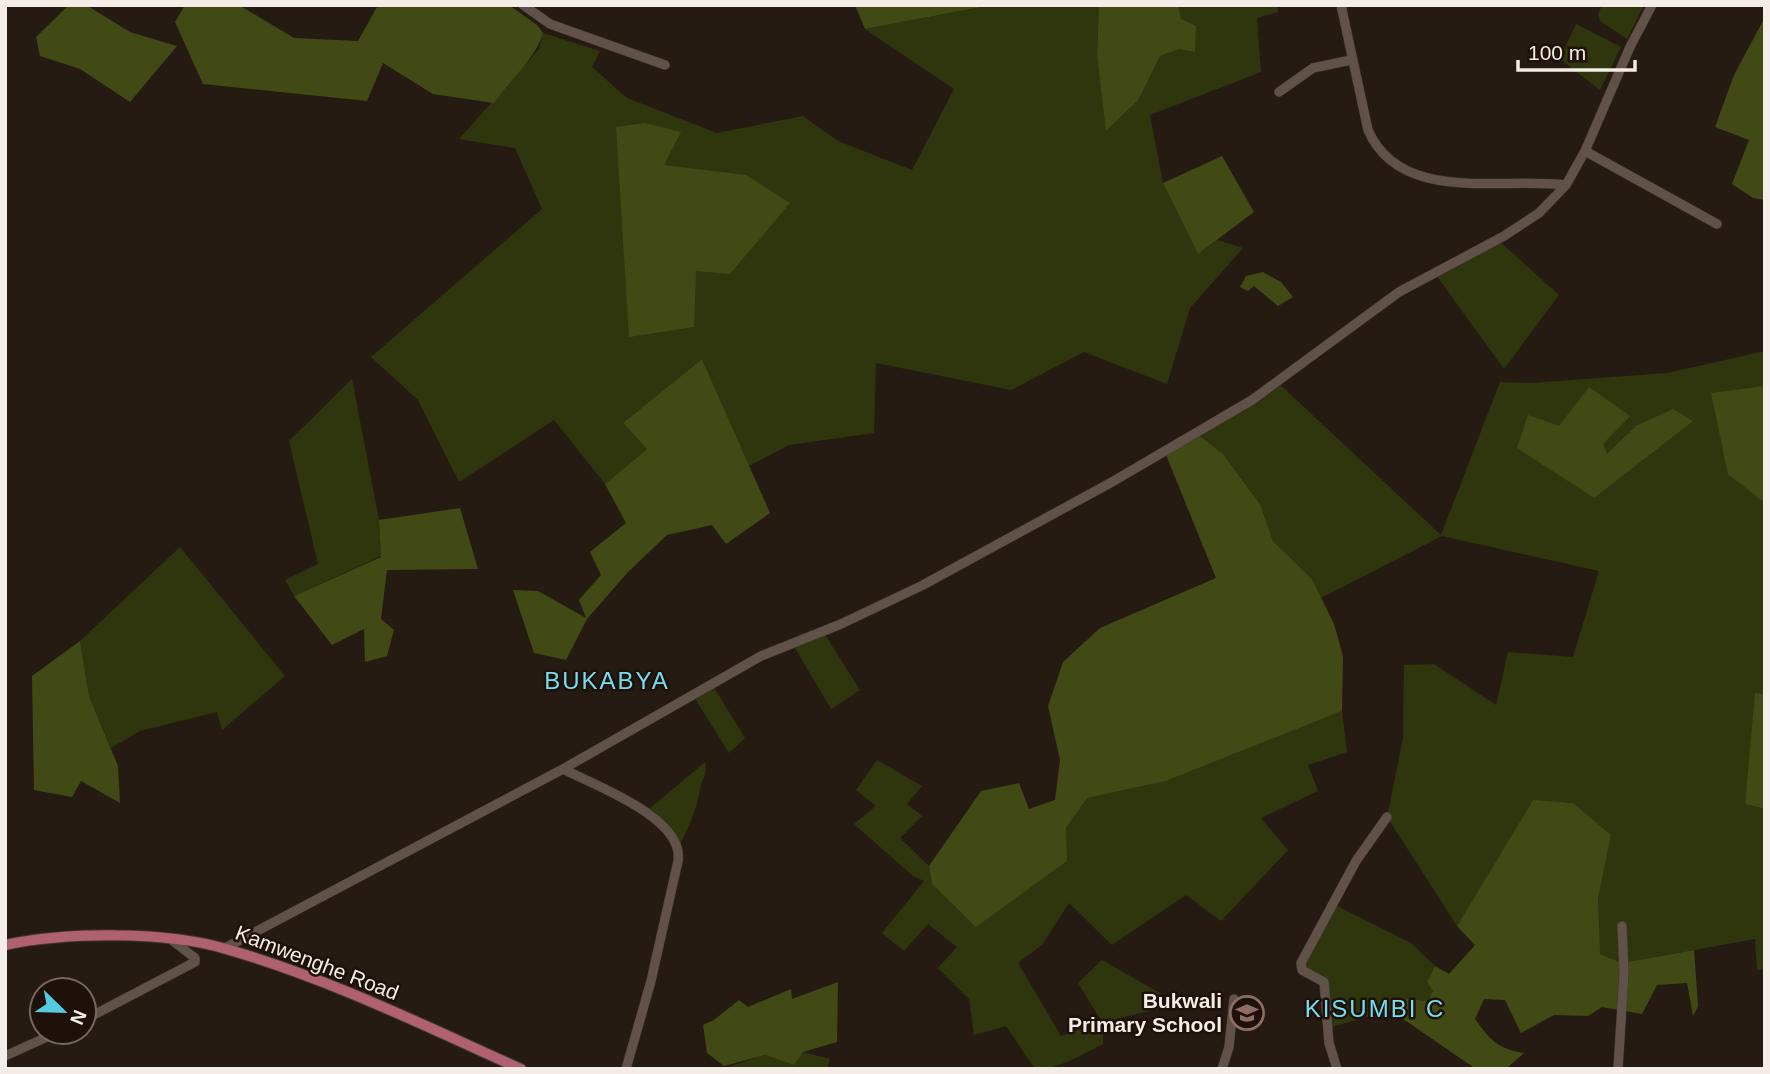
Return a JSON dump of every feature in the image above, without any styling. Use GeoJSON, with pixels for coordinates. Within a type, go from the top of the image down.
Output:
{"type":"FeatureCollection","features":[{"type":"Feature","properties":{"kind":"main road","name":"Kamwenghe Road"},"geometry":{"type":"LineString","coordinates":[[8,942],[90,935],[225,948],[382,1007],[521,1069]]}},
{"type":"Feature","properties":{"kind":"street"},"geometry":{"type":"LineString","coordinates":[[523,5],[550,24],[665,65]]}},
{"type":"Feature","properties":{"kind":"street"},"geometry":{"type":"LineString","coordinates":[[1341,5],[1368,130],[1376,148],[1401,168],[1460,183],[1566,185]]}},
{"type":"Feature","properties":{"kind":"street"},"geometry":{"type":"LineString","coordinates":[[225,948],[563,769],[761,656],[923,585],[1210,426],[1281,380],[1399,292],[1504,236],[1539,213],[1566,185],[1585,151],[1630,47],[1652,5]]}},
{"type":"Feature","properties":{"kind":"street"},"geometry":{"type":"LineString","coordinates":[[1279,92],[1313,68],[1351,60]]}},
{"type":"Feature","properties":{"kind":"street"},"geometry":{"type":"LineString","coordinates":[[1585,151],[1717,224]]}},
{"type":"Feature","properties":{"kind":"street"},"geometry":{"type":"LineString","coordinates":[[563,769],[656,819],[672,836],[679,854],[651,981],[626,1069]]}},
{"type":"Feature","properties":{"kind":"street"},"geometry":{"type":"LineString","coordinates":[[1337,1069],[1329,1043],[1324,982],[1302,970],[1301,963],[1356,861],[1387,817]]}},
{"type":"Feature","properties":{"kind":"street"},"geometry":{"type":"LineString","coordinates":[[1618,1069],[1624,973],[1622,926]]}},
{"type":"Feature","properties":{"kind":"street"},"geometry":{"type":"LineString","coordinates":[[98,1013],[195,962],[195,958],[173,941]]}},
{"type":"Feature","properties":{"kind":"street"},"geometry":{"type":"LineString","coordinates":[[1222,1069],[1228,1047],[1234,999]]}},
{"type":"Feature","properties":{"kind":"street"},"geometry":{"type":"LineString","coordinates":[[5,1056],[28,1046]]}},
{"type":"Feature","properties":{"kind":"green space"},"geometry":{"type":"Polygon","coordinates":[[[69,5],[86,5],[130,32],[177,46],[130,102],[80,69],[40,56],[36,37],[69,5]]]}},
{"type":"Feature","properties":{"kind":"green space"},"geometry":{"type":"Polygon","coordinates":[[[185,5],[239,5],[294,38],[358,41],[378,5],[509,5],[537,25],[543,33],[528,60],[494,103],[433,94],[383,63],[367,101],[203,84],[175,22],[185,5]]]}},
{"type":"Feature","properties":{"kind":"green space"},"geometry":{"type":"Polygon","coordinates":[[[855,5],[992,5],[865,29],[855,5]]]}},
{"type":"Feature","properties":{"kind":"green space"},"geometry":{"type":"Polygon","coordinates":[[[992,5],[1099,5],[1097,54],[1139,99],[1160,56],[1179,49],[1178,5],[1277,5],[1278,12],[1257,18],[1261,72],[1150,115],[1163,183],[1198,254],[1217,240],[1243,248],[1190,308],[1167,384],[1084,352],[1011,390],[876,363],[874,433],[789,445],[749,466],[702,359],[623,423],[647,449],[605,484],[554,420],[459,482],[418,400],[371,357],[542,209],[515,148],[459,139],[539,49],[543,33],[600,51],[592,67],[627,98],[717,133],[803,116],[838,141],[912,170],[954,89],[865,29],[992,5]]]}},
{"type":"Feature","properties":{"kind":"green space"},"geometry":{"type":"Polygon","coordinates":[[[1099,5],[1178,5],[1181,19],[1196,26],[1195,52],[1179,49],[1160,56],[1139,99],[1106,131],[1097,54],[1099,5]]]}},
{"type":"Feature","properties":{"kind":"green space"},"geometry":{"type":"Polygon","coordinates":[[[1602,5],[1644,5],[1627,39],[1600,21],[1598,15],[1602,5]]]}},
{"type":"Feature","properties":{"kind":"green space"},"geometry":{"type":"Polygon","coordinates":[[[1765,17],[1765,200],[1753,198],[1732,184],[1749,140],[1715,127],[1734,75],[1765,17]]]}},
{"type":"Feature","properties":{"kind":"green space"},"geometry":{"type":"Polygon","coordinates":[[[1576,24],[1621,47],[1600,90],[1560,59],[1576,24]]]}},
{"type":"Feature","properties":{"kind":"green space"},"geometry":{"type":"Polygon","coordinates":[[[645,123],[681,132],[664,165],[746,175],[790,203],[730,274],[696,271],[694,327],[629,337],[616,127],[645,123]]]}},
{"type":"Feature","properties":{"kind":"green space"},"geometry":{"type":"Polygon","coordinates":[[[1222,156],[1254,212],[1198,254],[1163,183],[1222,156]]]}},
{"type":"Feature","properties":{"kind":"green space"},"geometry":{"type":"Polygon","coordinates":[[[1498,240],[1559,295],[1504,369],[1436,275],[1498,240]]]}},
{"type":"Feature","properties":{"kind":"green space"},"geometry":{"type":"Polygon","coordinates":[[[1263,272],[1281,282],[1293,297],[1278,306],[1254,286],[1248,291],[1240,287],[1246,276],[1263,272]]]}},
{"type":"Feature","properties":{"kind":"green space"},"geometry":{"type":"Polygon","coordinates":[[[1765,351],[1765,694],[1756,693],[1745,804],[1765,809],[1765,969],[1757,970],[1755,939],[1622,963],[1599,954],[1598,899],[1611,835],[1533,800],[1457,926],[1387,817],[1403,738],[1404,665],[1434,664],[1496,705],[1508,652],[1573,657],[1599,571],[1442,536],[1321,598],[1312,579],[1273,541],[1260,504],[1223,454],[1200,436],[1275,380],[1441,535],[1500,382],[1530,383],[1667,373],[1765,351]]]}},
{"type":"Feature","properties":{"kind":"green space"},"geometry":{"type":"Polygon","coordinates":[[[702,359],[770,513],[726,544],[712,525],[667,535],[628,572],[587,619],[566,660],[534,653],[513,590],[538,591],[586,618],[579,600],[601,575],[590,552],[626,523],[605,484],[647,449],[623,423],[702,359]]]}},
{"type":"Feature","properties":{"kind":"green space"},"geometry":{"type":"Polygon","coordinates":[[[352,379],[379,520],[381,556],[294,596],[285,580],[318,564],[289,441],[352,379]]]}},
{"type":"Feature","properties":{"kind":"green space"},"geometry":{"type":"Polygon","coordinates":[[[1765,386],[1765,503],[1728,474],[1711,393],[1765,386]]]}},
{"type":"Feature","properties":{"kind":"green space"},"geometry":{"type":"Polygon","coordinates":[[[1589,387],[1630,416],[1603,444],[1607,454],[1636,426],[1673,409],[1693,421],[1594,498],[1517,448],[1528,415],[1559,426],[1589,387]]]}},
{"type":"Feature","properties":{"kind":"green space"},"geometry":{"type":"Polygon","coordinates":[[[1200,436],[1223,454],[1260,504],[1273,541],[1312,579],[1334,624],[1343,656],[1342,711],[1166,781],[1087,798],[1066,828],[1067,861],[976,927],[932,884],[929,866],[981,791],[1019,783],[1029,809],[1055,800],[1060,760],[1048,706],[1063,662],[1100,628],[1216,578],[1166,455],[1200,436]]]}},
{"type":"Feature","properties":{"kind":"green space"},"geometry":{"type":"Polygon","coordinates":[[[460,508],[478,569],[387,570],[381,619],[394,630],[387,656],[365,662],[364,629],[332,645],[294,596],[381,557],[379,520],[460,508]]]}},
{"type":"Feature","properties":{"kind":"green space"},"geometry":{"type":"Polygon","coordinates":[[[180,547],[285,676],[222,730],[217,712],[140,731],[111,748],[89,696],[80,641],[180,547]]]}},
{"type":"Feature","properties":{"kind":"green space"},"geometry":{"type":"Polygon","coordinates":[[[825,635],[860,690],[831,709],[795,648],[825,635]]]}},
{"type":"Feature","properties":{"kind":"green space"},"geometry":{"type":"Polygon","coordinates":[[[80,641],[89,696],[118,766],[120,803],[81,781],[72,797],[34,790],[32,676],[80,641]]]}},
{"type":"Feature","properties":{"kind":"green space"},"geometry":{"type":"Polygon","coordinates":[[[713,686],[745,738],[729,753],[694,697],[713,686]]]}},
{"type":"Feature","properties":{"kind":"green space"},"geometry":{"type":"Polygon","coordinates":[[[1755,693],[1765,694],[1765,809],[1745,804],[1755,693]]]}},
{"type":"Feature","properties":{"kind":"green space"},"geometry":{"type":"Polygon","coordinates":[[[1342,711],[1347,752],[1308,765],[1318,791],[1261,818],[1288,850],[1221,921],[1186,895],[1112,945],[1069,903],[1042,945],[1018,963],[1061,1036],[1102,1022],[1078,983],[1102,960],[1179,1004],[1103,1022],[1103,1044],[1078,1057],[1053,1067],[1035,1069],[1006,1026],[974,1035],[969,999],[938,968],[957,947],[928,924],[904,951],[882,933],[924,881],[913,876],[854,824],[876,806],[856,790],[877,760],[922,786],[907,804],[922,816],[900,838],[929,866],[932,884],[1066,828],[1086,798],[1166,781],[1342,711]]]}},
{"type":"Feature","properties":{"kind":"green space"},"geometry":{"type":"Polygon","coordinates":[[[705,762],[705,773],[694,812],[678,848],[667,826],[649,809],[705,762]]]}},
{"type":"Feature","properties":{"kind":"green space"},"geometry":{"type":"Polygon","coordinates":[[[1533,800],[1573,803],[1611,835],[1598,899],[1600,954],[1622,963],[1694,950],[1698,1006],[1693,1016],[1687,983],[1657,985],[1642,1014],[1602,1007],[1588,1016],[1554,1015],[1521,1033],[1505,1000],[1484,999],[1475,1019],[1480,1026],[1501,1046],[1524,1053],[1506,1069],[1476,1069],[1390,1010],[1390,997],[1428,1001],[1433,991],[1427,982],[1435,966],[1449,974],[1475,945],[1457,926],[1533,800]]]}},
{"type":"Feature","properties":{"kind":"green space"},"geometry":{"type":"Polygon","coordinates":[[[1333,904],[1411,943],[1435,966],[1428,980],[1433,991],[1428,1001],[1390,997],[1390,1010],[1325,1029],[1324,976],[1303,967],[1333,904]]]}},
{"type":"Feature","properties":{"kind":"green space"},"geometry":{"type":"Polygon","coordinates":[[[838,982],[837,1042],[803,1052],[794,1065],[765,1055],[724,1066],[707,1053],[703,1025],[714,1020],[739,1000],[748,1007],[791,989],[792,999],[838,982]]]}},
{"type":"Feature","properties":{"kind":"green space"},"geometry":{"type":"Polygon","coordinates":[[[803,1052],[830,1059],[827,1069],[722,1069],[765,1055],[794,1065],[803,1052]]]}},
{"type":"Feature","properties":{"kind":"place","name":"Bukwali Primary School"},"geometry":{"type":"Point","coordinates":[1247,1013]}},
{"type":"Feature","properties":{"kind":"district","name":"BUKABYA"},"geometry":{"type":"Point","coordinates":[607,681]}},
{"type":"Feature","properties":{"kind":"district","name":"KISUMBI C"},"geometry":{"type":"Point","coordinates":[1375,1009]}}]}
